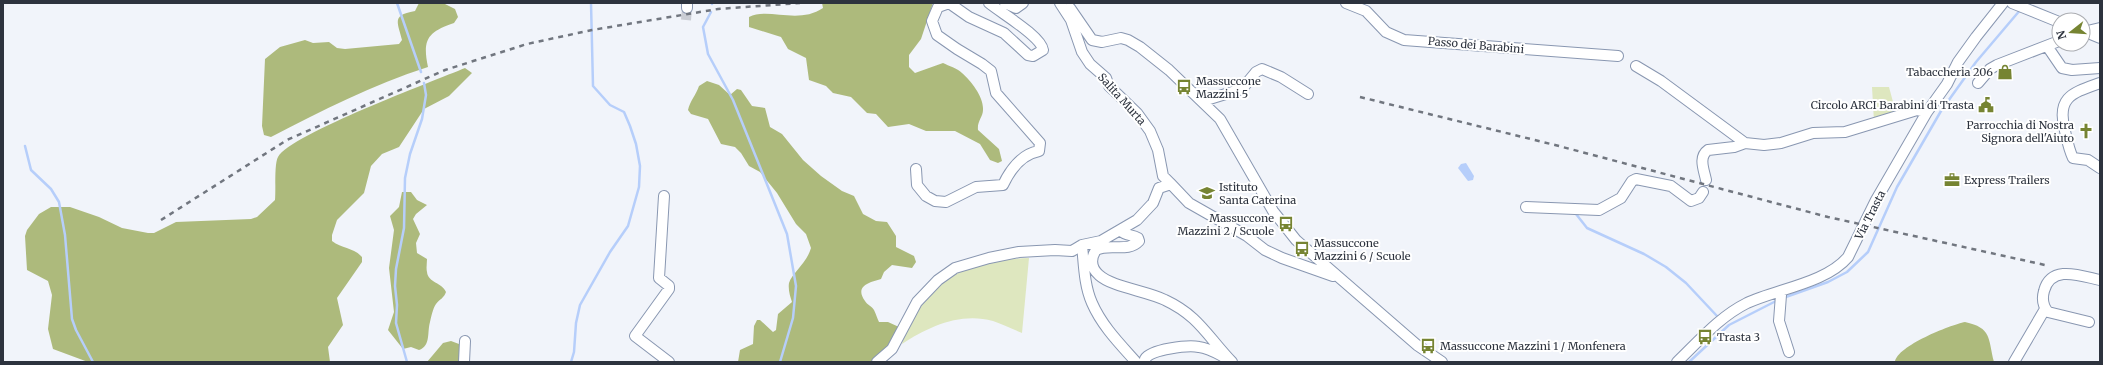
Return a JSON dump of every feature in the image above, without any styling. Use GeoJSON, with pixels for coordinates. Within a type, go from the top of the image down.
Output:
{"type":"FeatureCollection","features":[{"type":"Feature","properties":{"kind":"street"},"geometry":{"type":"LineString","coordinates":[[916,169],[917,185],[926,196],[935,201],[946,202],[976,187],[1003,185],[1008,175],[1021,160],[1033,152],[1039,151],[1040,143],[996,93],[991,71],[938,35],[932,21],[938,7],[949,4],[969,18],[1004,33],[1028,55],[1033,56],[1043,50],[1042,45],[1036,38],[989,3]]}},
{"type":"Feature","properties":{"kind":"street"},"geometry":{"type":"LineString","coordinates":[[1005,3],[1016,8],[1023,3]]}},
{"type":"Feature","properties":{"kind":"street","name":"Salita Murta"},"geometry":{"type":"LineString","coordinates":[[1060,3],[1070,20],[1082,52],[1090,64],[1106,78],[1109,86],[1137,113],[1150,130],[1158,150],[1163,176],[1189,203],[1247,236],[1265,250],[1282,258],[1340,279]]}},
{"type":"Feature","properties":{"kind":"street"},"geometry":{"type":"LineString","coordinates":[[1067,3],[1092,40],[1102,42],[1121,38],[1135,43],[1169,70],[1203,101],[1220,119],[1273,212],[1296,240],[1332,269],[1340,279],[1417,345],[1442,362]]}},
{"type":"Feature","properties":{"kind":"street","name":"Passo dei Barabini"},"geometry":{"type":"LineString","coordinates":[[1346,3],[1366,11],[1386,32],[1404,40],[1618,56]]}},
{"type":"Feature","properties":{"kind":"street","name":"Via Trasta"},"geometry":{"type":"LineString","coordinates":[[1677,362],[1716,323],[1746,304],[1819,277],[1841,264],[1848,257],[1876,200],[1927,112],[1947,84],[1958,62],[2003,3]]}},
{"type":"Feature","properties":{"kind":"street"},"geometry":{"type":"LineString","coordinates":[[2012,3],[2051,19]]}},
{"type":"Feature","properties":{"kind":"street"},"geometry":{"type":"LineString","coordinates":[[1978,83],[1990,69],[1996,65],[2051,44]]}},
{"type":"Feature","properties":{"kind":"street"},"geometry":{"type":"LineString","coordinates":[[2047,46],[2062,68],[2072,70],[2100,68]]}},
{"type":"Feature","properties":{"kind":"street"},"geometry":{"type":"LineString","coordinates":[[1636,66],[1661,81],[1745,143]]}},
{"type":"Feature","properties":{"kind":"street"},"geometry":{"type":"LineString","coordinates":[[1203,101],[1242,89],[1256,72],[1262,69],[1281,77],[1308,94]]}},
{"type":"Feature","properties":{"kind":"street"},"geometry":{"type":"LineString","coordinates":[[2100,83],[2073,93],[2062,106],[2063,123],[2073,158],[2088,160],[2100,168]]}},
{"type":"Feature","properties":{"kind":"street"},"geometry":{"type":"LineString","coordinates":[[1706,180],[1703,164],[1705,152],[1734,147],[1745,143],[1764,145],[1789,141],[1814,133],[1845,132],[1917,110],[1927,112]]}},
{"type":"Feature","properties":{"kind":"street"},"geometry":{"type":"LineString","coordinates":[[1526,207],[1599,210],[1621,198],[1632,180],[1636,178],[1671,186],[1691,201],[1699,198],[1703,192]]}},
{"type":"Feature","properties":{"kind":"street"},"geometry":{"type":"LineString","coordinates":[[878,362],[892,349],[901,329],[917,302],[938,280],[955,268],[996,256],[1039,250],[1072,251],[1082,245],[1101,241],[1121,231],[1137,220],[1148,209],[1159,188],[1168,186],[1170,182]]}},
{"type":"Feature","properties":{"kind":"street"},"geometry":{"type":"LineString","coordinates":[[664,196],[659,275],[661,281],[669,286],[669,290],[635,336],[669,362]]}},
{"type":"Feature","properties":{"kind":"street"},"geometry":{"type":"LineString","coordinates":[[1121,231],[1124,234],[1135,236],[1139,241],[1129,247],[1104,247],[1096,250],[1092,261],[1094,270],[1099,275],[1122,286],[1140,290],[1164,299],[1186,311],[1201,325],[1231,362]]}},
{"type":"Feature","properties":{"kind":"street"},"geometry":{"type":"LineString","coordinates":[[1082,245],[1085,280],[1091,302],[1106,327],[1136,362]]}},
{"type":"Feature","properties":{"kind":"street"},"geometry":{"type":"LineString","coordinates":[[2088,322],[2048,312],[2045,308],[2043,297],[2044,289],[2053,276],[2067,273],[2100,280]]}},
{"type":"Feature","properties":{"kind":"street"},"geometry":{"type":"LineString","coordinates":[[1781,295],[1779,316],[1780,326],[1789,352]]}},
{"type":"Feature","properties":{"kind":"street"},"geometry":{"type":"LineString","coordinates":[[2014,362],[2045,308]]}},
{"type":"Feature","properties":{"kind":"street"},"geometry":{"type":"LineString","coordinates":[[464,362],[465,341]]}},
{"type":"Feature","properties":{"kind":"street"},"geometry":{"type":"LineString","coordinates":[[1145,362],[1145,359],[1150,354],[1189,346],[1203,347],[1231,362]]}},
{"type":"Feature","properties":{"kind":"green space"},"geometry":{"type":"Polygon","coordinates":[[[419,3],[443,3],[455,9],[458,17],[454,23],[433,33],[429,38],[426,50],[428,67],[367,90],[271,137],[264,135],[262,126],[265,59],[280,47],[305,40],[313,43],[329,42],[337,48],[345,49],[399,44],[402,40],[398,24],[399,17],[415,11],[419,3]]]}},
{"type":"Feature","properties":{"kind":"green space"},"geometry":{"type":"Polygon","coordinates":[[[822,3],[933,3],[921,39],[909,55],[909,67],[915,73],[943,63],[958,70],[966,76],[979,95],[983,105],[983,112],[978,124],[978,130],[999,149],[1002,161],[998,163],[990,160],[980,144],[955,131],[926,131],[909,124],[888,127],[876,114],[867,113],[851,97],[833,93],[826,86],[809,80],[806,58],[788,49],[781,37],[749,27],[749,17],[757,14],[794,16],[804,15],[813,13],[823,8],[822,3]]]}},
{"type":"Feature","properties":{"kind":"green space"},"geometry":{"type":"Polygon","coordinates":[[[465,68],[472,73],[449,96],[424,109],[399,147],[382,154],[371,166],[364,193],[337,220],[332,235],[332,241],[359,254],[362,257],[362,262],[337,298],[343,325],[328,347],[330,362],[88,362],[53,349],[48,329],[52,295],[48,281],[27,270],[25,236],[27,230],[39,214],[51,207],[70,207],[99,217],[122,228],[148,233],[154,233],[176,222],[251,219],[257,217],[275,200],[277,160],[288,147],[308,135],[335,122],[465,68]]]}},
{"type":"Feature","properties":{"kind":"green space"},"geometry":{"type":"Polygon","coordinates":[[[707,81],[719,85],[730,95],[737,89],[741,90],[752,106],[765,108],[770,127],[782,134],[803,160],[821,176],[842,191],[854,196],[863,214],[876,221],[887,222],[896,236],[896,247],[914,256],[916,262],[912,268],[892,265],[884,272],[881,279],[868,283],[862,288],[862,296],[873,309],[879,322],[888,322],[899,327],[892,346],[873,362],[738,362],[740,350],[753,344],[754,326],[757,320],[760,320],[773,332],[776,330],[778,314],[792,302],[789,283],[811,248],[806,234],[796,224],[777,193],[760,172],[749,166],[741,153],[735,147],[721,144],[708,119],[691,114],[688,110],[699,86],[707,81]]]}},
{"type":"Feature","properties":{"kind":"green space"},"geometry":{"type":"Polygon","coordinates":[[[1872,87],[1889,87],[1896,113],[1874,122],[1872,87]]]}},
{"type":"Feature","properties":{"kind":"green space"},"geometry":{"type":"Polygon","coordinates":[[[402,192],[411,192],[417,200],[427,205],[416,214],[413,219],[420,234],[416,243],[417,253],[427,259],[428,276],[446,292],[434,308],[429,326],[427,342],[423,348],[419,350],[411,347],[403,349],[388,330],[394,312],[389,268],[394,230],[390,216],[399,207],[402,192]]]}},
{"type":"Feature","properties":{"kind":"green space"},"geometry":{"type":"Polygon","coordinates":[[[1029,258],[1022,333],[993,321],[969,318],[934,327],[902,344],[914,311],[939,284],[967,269],[982,264],[1029,258]]]}},
{"type":"Feature","properties":{"kind":"green space"},"geometry":{"type":"Polygon","coordinates":[[[1965,322],[1980,327],[1987,335],[1994,362],[1895,362],[1898,356],[1905,349],[1914,343],[1948,327],[1965,322]]]}},
{"type":"Feature","properties":{"kind":"green space"},"geometry":{"type":"Polygon","coordinates":[[[451,341],[459,344],[460,362],[427,362],[443,343],[451,341]]]}},
{"type":"Feature","properties":{"kind":"water"},"geometry":{"type":"Polygon","coordinates":[[[1466,163],[1474,176],[1473,180],[1468,181],[1458,168],[1461,164],[1466,163]]]}},
{"type":"Feature","properties":{"kind":"waterway"},"geometry":{"type":"LineString","coordinates":[[397,3],[421,72]]}},
{"type":"Feature","properties":{"kind":"waterway"},"geometry":{"type":"LineString","coordinates":[[571,362],[574,352],[576,323],[580,305],[610,252],[628,226],[639,187],[640,166],[636,144],[624,112],[610,105],[593,86],[591,3]]}},
{"type":"Feature","properties":{"kind":"waterway"},"geometry":{"type":"LineString","coordinates":[[1783,298],[1828,282],[1847,272],[1868,252],[1897,187],[1941,111],[1976,62],[2021,9]]}},
{"type":"Feature","properties":{"kind":"waterway"},"geometry":{"type":"LineString","coordinates":[[711,12],[703,27],[708,54],[733,100],[787,234],[796,286],[793,318],[780,362]]}},
{"type":"Feature","properties":{"kind":"waterway"},"geometry":{"type":"LineString","coordinates":[[407,362],[396,323],[396,269],[404,228],[405,178],[410,154],[422,119],[426,95],[424,83]]}},
{"type":"Feature","properties":{"kind":"waterway"},"geometry":{"type":"LineString","coordinates":[[25,146],[31,170],[51,189],[59,202],[65,235],[72,319],[76,330],[93,362]]}},
{"type":"Feature","properties":{"kind":"waterway"},"geometry":{"type":"LineString","coordinates":[[1576,214],[1587,228],[1644,254],[1666,267],[1686,283],[1717,316]]}},
{"type":"Feature","properties":{"kind":"waterway"},"geometry":{"type":"LineString","coordinates":[[1689,362],[1729,325],[1778,300]]}},
{"type":"Feature","properties":{"kind":"tunnel"},"geometry":{"type":"LineString","coordinates":[[686,20],[687,8]]}},
{"type":"Feature","properties":{"kind":"railway"},"geometry":{"type":"LineString","coordinates":[[161,220],[287,140],[445,70],[527,44],[592,30],[718,9],[800,3]]}},
{"type":"Feature","properties":{"kind":"railway"},"geometry":{"type":"LineString","coordinates":[[1360,97],[1555,145],[1828,217],[2045,265]]}},
{"type":"Feature","properties":{"kind":"place","name":"Tabaccheria 206"},"geometry":{"type":"Point","coordinates":[2005,72]}},
{"type":"Feature","properties":{"kind":"place","name":"Massuccone Mazzini 5"},"geometry":{"type":"Point","coordinates":[1184,87]}},
{"type":"Feature","properties":{"kind":"place","name":"Circolo ARCI Barabini di Trasta"},"geometry":{"type":"Point","coordinates":[1986,105]}},
{"type":"Feature","properties":{"kind":"place","name":"Parrocchia di Nostra Signora dell'Aiuto"},"geometry":{"type":"Point","coordinates":[2086,131]}},
{"type":"Feature","properties":{"kind":"place","name":"Express Trailers"},"geometry":{"type":"Point","coordinates":[1952,180]}},
{"type":"Feature","properties":{"kind":"place","name":"Istituto Santa Caterina"},"geometry":{"type":"Point","coordinates":[1207,193]}},
{"type":"Feature","properties":{"kind":"place","name":"Massuccone Mazzini 2 / Scuole"},"geometry":{"type":"Point","coordinates":[1286,224]}},
{"type":"Feature","properties":{"kind":"place","name":"Massuccone Mazzini 6 / Scuole"},"geometry":{"type":"Point","coordinates":[1302,249]}},
{"type":"Feature","properties":{"kind":"place","name":"Trasta 3"},"geometry":{"type":"Point","coordinates":[1705,337]}},
{"type":"Feature","properties":{"kind":"place","name":"Massuccone Mazzini 1 / Monfenera"},"geometry":{"type":"Point","coordinates":[1428,346]}}]}
